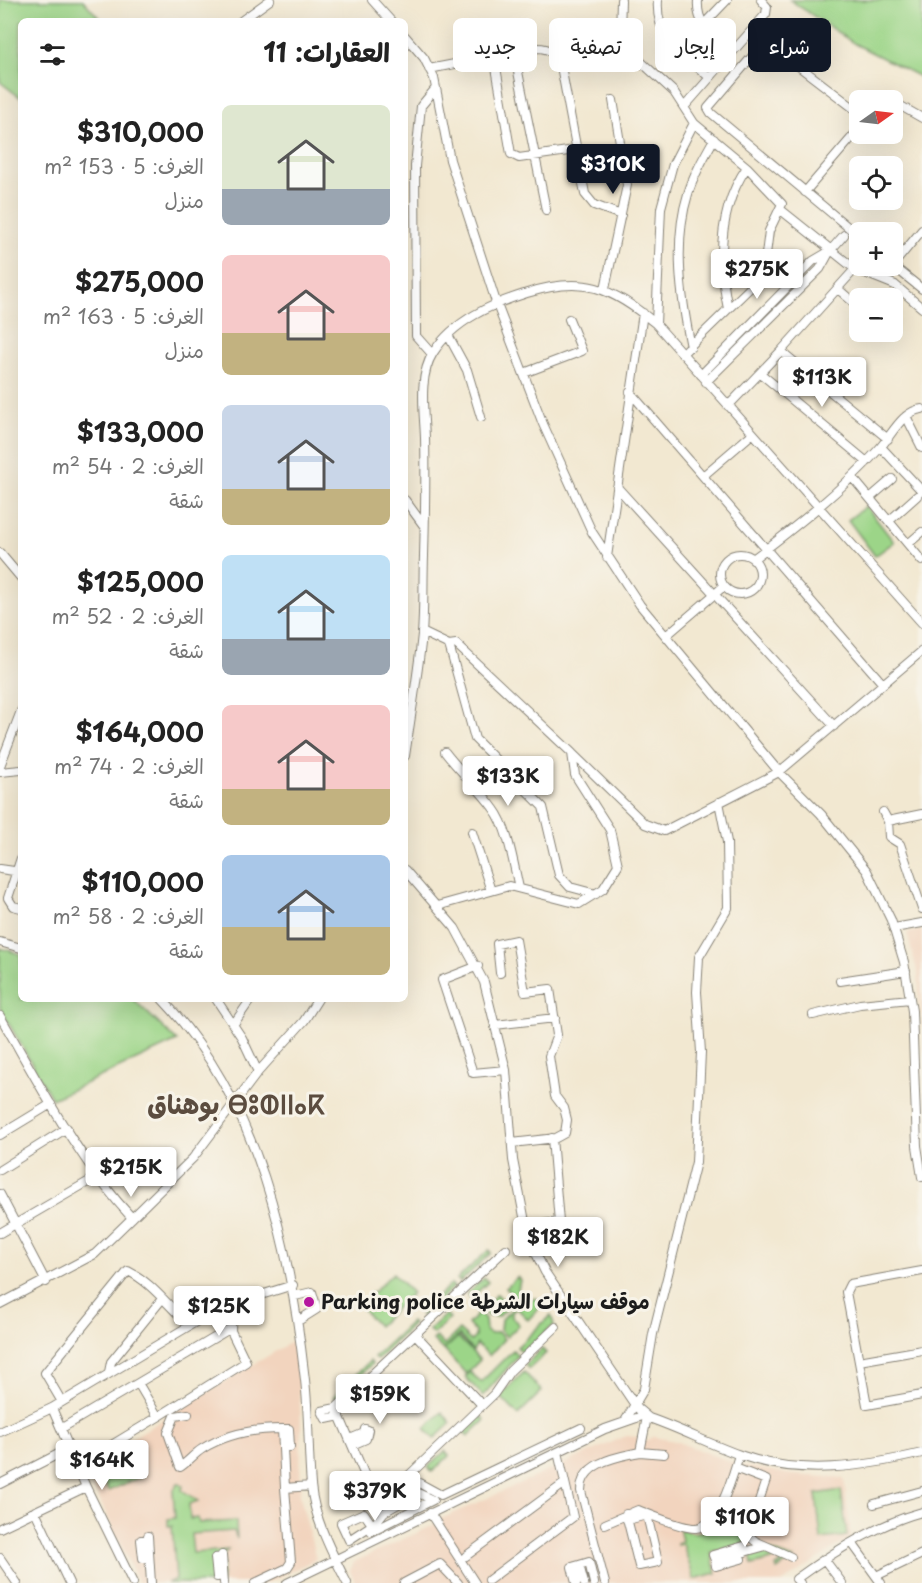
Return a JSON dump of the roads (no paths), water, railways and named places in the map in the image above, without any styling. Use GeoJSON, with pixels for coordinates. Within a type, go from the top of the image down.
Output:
{"type":"FeatureCollection","features":[{"type":"Feature","properties":{"kind":"street"},"geometry":{"type":"LineString","coordinates":[[245,18],[270,0]]}},
{"type":"Feature","properties":{"kind":"street"},"geometry":{"type":"LineString","coordinates":[[372,0],[388,18]]}},
{"type":"Feature","properties":{"kind":"street"},"geometry":{"type":"LineString","coordinates":[[621,0],[620,33],[626,48],[668,87],[684,106],[694,123],[747,167],[780,199],[781,210],[770,231],[762,274],[682,354]]}},
{"type":"Feature","properties":{"kind":"street"},"geometry":{"type":"LineString","coordinates":[[658,0],[657,19],[663,33],[709,77]]}},
{"type":"Feature","properties":{"kind":"street"},"geometry":{"type":"LineString","coordinates":[[698,0],[699,18]]}},
{"type":"Feature","properties":{"kind":"street"},"geometry":{"type":"LineString","coordinates":[[710,18],[727,0]]}},
{"type":"Feature","properties":{"kind":"street"},"geometry":{"type":"LineString","coordinates":[[736,47],[766,14],[767,7],[761,0]]}},
{"type":"Feature","properties":{"kind":"street"},"geometry":{"type":"LineString","coordinates":[[408,40],[429,69],[436,88],[450,160],[496,302],[587,521],[607,557],[640,605],[779,772],[821,814],[867,871],[894,928],[906,971],[918,1052],[922,1177]]}},
{"type":"Feature","properties":{"kind":"street"},"geometry":{"type":"LineString","coordinates":[[704,378],[820,269],[830,251],[847,231],[805,192],[711,113],[709,104],[767,42],[849,105]]}},
{"type":"Feature","properties":{"kind":"street"},"geometry":{"type":"LineString","coordinates":[[537,49],[551,51],[558,57],[583,188],[589,200],[600,208],[621,215]]}},
{"type":"Feature","properties":{"kind":"street"},"geometry":{"type":"LineString","coordinates":[[429,69],[453,64]]}},
{"type":"Feature","properties":{"kind":"street"},"geometry":{"type":"LineString","coordinates":[[497,72],[510,151],[519,158],[575,150]]}},
{"type":"Feature","properties":{"kind":"street"},"geometry":{"type":"LineString","coordinates":[[518,72],[546,210]]}},
{"type":"Feature","properties":{"kind":"street"},"geometry":{"type":"LineString","coordinates":[[684,106],[713,72]]}},
{"type":"Feature","properties":{"kind":"street"},"geometry":{"type":"LineString","coordinates":[[432,354],[416,336],[416,166],[421,106],[436,88]]}},
{"type":"Feature","properties":{"kind":"street"},"geometry":{"type":"LineString","coordinates":[[604,289],[627,180],[613,100]]}},
{"type":"Feature","properties":{"kind":"street"},"geometry":{"type":"LineString","coordinates":[[903,107],[922,118]]}},
{"type":"Feature","properties":{"kind":"street"},"geometry":{"type":"LineString","coordinates":[[656,324],[661,208],[673,164],[694,123]]}},
{"type":"Feature","properties":{"kind":"street"},"geometry":{"type":"LineString","coordinates":[[691,347],[681,278],[682,217],[693,180],[714,139]]}},
{"type":"Feature","properties":{"kind":"street"},"geometry":{"type":"LineString","coordinates":[[805,192],[849,141]]}},
{"type":"Feature","properties":{"kind":"street"},"geometry":{"type":"LineString","coordinates":[[728,309],[723,274],[724,227],[731,195],[747,167]]}},
{"type":"Feature","properties":{"kind":"street"},"geometry":{"type":"LineString","coordinates":[[781,210],[849,265]]}},
{"type":"Feature","properties":{"kind":"street"},"geometry":{"type":"LineString","coordinates":[[903,253],[922,230]]}},
{"type":"Feature","properties":{"kind":"street"},"geometry":{"type":"LineString","coordinates":[[903,273],[922,289]]}},
{"type":"Feature","properties":{"kind":"street"},"geometry":{"type":"LineString","coordinates":[[728,406],[849,276]]}},
{"type":"Feature","properties":{"kind":"street"},"geometry":{"type":"LineString","coordinates":[[873,276],[896,285],[922,308]]}},
{"type":"Feature","properties":{"kind":"street"},"geometry":{"type":"LineString","coordinates":[[408,734],[422,632],[424,526],[427,503],[423,386],[432,354],[448,335],[471,316],[496,302],[561,283],[604,289],[656,324],[922,623]]}},
{"type":"Feature","properties":{"kind":"street"},"geometry":{"type":"LineString","coordinates":[[838,289],[849,298]]}},
{"type":"Feature","properties":{"kind":"street"},"geometry":{"type":"LineString","coordinates":[[607,557],[643,314]]}},
{"type":"Feature","properties":{"kind":"street"},"geometry":{"type":"LineString","coordinates":[[524,374],[582,351],[569,319]]}},
{"type":"Feature","properties":{"kind":"street"},"geometry":{"type":"LineString","coordinates":[[448,335],[467,370],[482,417]]}},
{"type":"Feature","properties":{"kind":"street"},"geometry":{"type":"LineString","coordinates":[[781,351],[888,439]]}},
{"type":"Feature","properties":{"kind":"street"},"geometry":{"type":"LineString","coordinates":[[760,373],[867,462]]}},
{"type":"Feature","properties":{"kind":"street"},"geometry":{"type":"LineString","coordinates":[[630,392],[884,684]]}},
{"type":"Feature","properties":{"kind":"street"},"geometry":{"type":"LineString","coordinates":[[753,559],[819,508],[867,462],[906,416],[922,409]]}},
{"type":"Feature","properties":{"kind":"street"},"geometry":{"type":"LineString","coordinates":[[906,416],[922,448]]}},
{"type":"Feature","properties":{"kind":"street"},"geometry":{"type":"LineString","coordinates":[[703,476],[752,434]]}},
{"type":"Feature","properties":{"kind":"street"},"geometry":{"type":"LineString","coordinates":[[881,447],[920,494],[889,520]]}},
{"type":"Feature","properties":{"kind":"street"},"geometry":{"type":"LineString","coordinates":[[852,477],[922,561]]}},
{"type":"Feature","properties":{"kind":"street"},"geometry":{"type":"LineString","coordinates":[[870,498],[892,479]]}},
{"type":"Feature","properties":{"kind":"street"},"geometry":{"type":"LineString","coordinates":[[617,487],[834,726]]}},
{"type":"Feature","properties":{"kind":"street"},"geometry":{"type":"LineString","coordinates":[[408,504],[424,526]]}},
{"type":"Feature","properties":{"kind":"street"},"geometry":{"type":"LineString","coordinates":[[908,544],[922,532]]}},
{"type":"Feature","properties":{"kind":"street"},"geometry":{"type":"LineString","coordinates":[[0,553],[18,574]]}},
{"type":"Feature","properties":{"kind":"street"},"geometry":{"type":"LineString","coordinates":[[741,554],[753,559],[759,570],[758,583],[753,588],[748,592],[735,593],[724,586],[720,574],[729,557],[741,554]]}},
{"type":"Feature","properties":{"kind":"street"},"geometry":{"type":"LineString","coordinates":[[667,635],[724,586]]}},
{"type":"Feature","properties":{"kind":"street"},"geometry":{"type":"LineString","coordinates":[[422,632],[449,645],[456,644],[645,824],[664,831],[779,772],[922,651]]}},
{"type":"Feature","properties":{"kind":"street"},"geometry":{"type":"LineString","coordinates":[[449,645],[475,739],[543,807],[559,874],[570,887],[596,894]]}},
{"type":"Feature","properties":{"kind":"street"},"geometry":{"type":"LineString","coordinates":[[0,766],[18,719]]}},
{"type":"Feature","properties":{"kind":"street"},"geometry":{"type":"LineString","coordinates":[[445,752],[462,775],[496,810],[511,852],[519,888]]}},
{"type":"Feature","properties":{"kind":"street"},"geometry":{"type":"LineString","coordinates":[[437,906],[509,886],[579,904],[603,889],[618,864],[610,830],[575,775],[572,753]]}},
{"type":"Feature","properties":{"kind":"street"},"geometry":{"type":"LineString","coordinates":[[462,775],[480,779],[500,765]]}},
{"type":"Feature","properties":{"kind":"street"},"geometry":{"type":"LineString","coordinates":[[0,772],[18,770]]}},
{"type":"Feature","properties":{"kind":"street"},"geometry":{"type":"LineString","coordinates":[[625,1421],[644,1389],[653,1334],[696,1162],[701,1052],[697,992],[699,957],[728,908],[727,842],[719,802]]}},
{"type":"Feature","properties":{"kind":"street"},"geometry":{"type":"LineString","coordinates":[[883,812],[888,821],[889,837],[900,844],[922,909]]}},
{"type":"Feature","properties":{"kind":"street"},"geometry":{"type":"LineString","coordinates":[[888,821],[922,814]]}},
{"type":"Feature","properties":{"kind":"street"},"geometry":{"type":"LineString","coordinates":[[472,832],[491,891]]}},
{"type":"Feature","properties":{"kind":"street"},"geometry":{"type":"LineString","coordinates":[[0,869],[18,872],[8,898],[13,906],[18,907]]}},
{"type":"Feature","properties":{"kind":"street"},"geometry":{"type":"LineString","coordinates":[[408,873],[455,928],[478,966],[506,1070],[512,1143],[525,1226],[545,1272],[634,1403],[646,1416],[740,1455],[815,1468],[881,1463],[922,1453]]}},
{"type":"Feature","properties":{"kind":"street"},"geometry":{"type":"LineString","coordinates":[[894,928],[922,923]]}},
{"type":"Feature","properties":{"kind":"street"},"geometry":{"type":"LineString","coordinates":[[500,973],[497,944],[516,940],[525,992],[550,989],[557,1035],[549,1056],[555,1096],[564,1108],[567,1120],[565,1133],[552,1138],[512,1143]]}},
{"type":"Feature","properties":{"kind":"street"},"geometry":{"type":"LineString","coordinates":[[0,942],[18,947]]}},
{"type":"Feature","properties":{"kind":"street"},"geometry":{"type":"LineString","coordinates":[[478,966],[442,980],[473,1073],[506,1070]]}},
{"type":"Feature","properties":{"kind":"street"},"geometry":{"type":"LineString","coordinates":[[840,981],[906,971]]}},
{"type":"Feature","properties":{"kind":"street"},"geometry":{"type":"LineString","coordinates":[[813,1015],[860,1004],[910,999]]}},
{"type":"Feature","properties":{"kind":"street"},"geometry":{"type":"LineString","coordinates":[[164,1002],[221,1077],[236,1105],[258,1161],[295,1296],[310,1421],[311,1486],[314,1504],[335,1560],[347,1583]]}},
{"type":"Feature","properties":{"kind":"street"},"geometry":{"type":"LineString","coordinates":[[218,1002],[258,1072]]}},
{"type":"Feature","properties":{"kind":"street"},"geometry":{"type":"LineString","coordinates":[[233,1025],[249,1002]]}},
{"type":"Feature","properties":{"kind":"street"},"geometry":{"type":"LineString","coordinates":[[0,1304],[46,1282],[95,1254],[193,1158],[236,1105],[258,1072],[304,1021],[316,1002]]}},
{"type":"Feature","properties":{"kind":"street"},"geometry":{"type":"LineString","coordinates":[[0,1016],[51,1104],[111,1196],[132,1218]]}},
{"type":"Feature","properties":{"kind":"street"},"geometry":{"type":"LineString","coordinates":[[495,1025],[555,1018]]}},
{"type":"Feature","properties":{"kind":"street"},"geometry":{"type":"LineString","coordinates":[[0,1135],[51,1104]]}},
{"type":"Feature","properties":{"kind":"street"},"geometry":{"type":"LineString","coordinates":[[0,1170],[67,1128]]}},
{"type":"Feature","properties":{"kind":"street"},"geometry":{"type":"LineString","coordinates":[[525,1226],[559,1222],[552,1138]]}},
{"type":"Feature","properties":{"kind":"street"},"geometry":{"type":"LineString","coordinates":[[0,1233],[98,1176]]}},
{"type":"Feature","properties":{"kind":"street"},"geometry":{"type":"LineString","coordinates":[[0,1194],[46,1282]]}},
{"type":"Feature","properties":{"kind":"street"},"geometry":{"type":"LineString","coordinates":[[393,1531],[380,1503],[375,1499],[338,1412],[415,1334],[506,1249]]}},
{"type":"Feature","properties":{"kind":"street"},"geometry":{"type":"LineString","coordinates":[[62,1402],[45,1373],[126,1272],[130,1271],[190,1325]]}},
{"type":"Feature","properties":{"kind":"street"},"geometry":{"type":"LineString","coordinates":[[922,1271],[850,1284],[846,1292],[867,1405],[922,1395]]}},
{"type":"Feature","properties":{"kind":"street"},"geometry":{"type":"LineString","coordinates":[[0,1432],[52,1408],[190,1325],[232,1304],[293,1285]]}},
{"type":"Feature","properties":{"kind":"street"},"geometry":{"type":"LineString","coordinates":[[295,1296],[312,1292],[317,1309],[298,1321]]}},
{"type":"Feature","properties":{"kind":"street"},"geometry":{"type":"LineString","coordinates":[[109,1372],[111,1362],[162,1299]]}},
{"type":"Feature","properties":{"kind":"street"},"geometry":{"type":"LineString","coordinates":[[77,1466],[246,1362],[231,1328],[232,1304]]}},
{"type":"Feature","properties":{"kind":"street"},"geometry":{"type":"LineString","coordinates":[[380,1503],[494,1394],[510,1371],[556,1327]]}},
{"type":"Feature","properties":{"kind":"street"},"geometry":{"type":"LineString","coordinates":[[62,1428],[231,1328]]}},
{"type":"Feature","properties":{"kind":"street"},"geometry":{"type":"LineString","coordinates":[[415,1334],[482,1405]]}},
{"type":"Feature","properties":{"kind":"street"},"geometry":{"type":"LineString","coordinates":[[859,1361],[922,1350]]}},
{"type":"Feature","properties":{"kind":"street"},"geometry":{"type":"LineString","coordinates":[[138,1383],[158,1417]]}},
{"type":"Feature","properties":{"kind":"street"},"geometry":{"type":"LineString","coordinates":[[52,1408],[86,1487],[134,1583]]}},
{"type":"Feature","properties":{"kind":"street"},"geometry":{"type":"LineString","coordinates":[[188,1414],[175,1416],[168,1433],[180,1467],[212,1443],[233,1435],[263,1429],[289,1429],[290,1447],[283,1447],[291,1563],[286,1568],[255,1583]]}},
{"type":"Feature","properties":{"kind":"street"},"geometry":{"type":"LineString","coordinates":[[287,1583],[558,1452],[625,1421],[646,1416]]}},
{"type":"Feature","properties":{"kind":"street"},"geometry":{"type":"LineString","coordinates":[[640,1452],[646,1416]]}},
{"type":"Feature","properties":{"kind":"street"},"geometry":{"type":"LineString","coordinates":[[408,1477],[441,1495],[581,1428]]}},
{"type":"Feature","properties":{"kind":"street"},"geometry":{"type":"LineString","coordinates":[[0,1484],[70,1448]]}},
{"type":"Feature","properties":{"kind":"street"},"geometry":{"type":"LineString","coordinates":[[489,1580],[572,1519],[573,1509],[558,1452]]}},
{"type":"Feature","properties":{"kind":"street"},"geometry":{"type":"LineString","coordinates":[[605,1583],[581,1491],[582,1481],[590,1469],[616,1457],[640,1452],[664,1454]]}},
{"type":"Feature","properties":{"kind":"street"},"geometry":{"type":"LineString","coordinates":[[604,1524],[627,1517],[638,1510],[648,1515],[696,1528],[711,1522],[719,1509],[740,1455]]}},
{"type":"Feature","properties":{"kind":"street"},"geometry":{"type":"LineString","coordinates":[[735,1468],[766,1480],[758,1504]]}},
{"type":"Feature","properties":{"kind":"street"},"geometry":{"type":"LineString","coordinates":[[466,1556],[565,1483]]}},
{"type":"Feature","properties":{"kind":"street"},"geometry":{"type":"LineString","coordinates":[[285,1488],[311,1486]]}},
{"type":"Feature","properties":{"kind":"street"},"geometry":{"type":"LineString","coordinates":[[0,1527],[86,1487]]}},
{"type":"Feature","properties":{"kind":"street"},"geometry":{"type":"LineString","coordinates":[[874,1504],[922,1491]]}},
{"type":"Feature","properties":{"kind":"street"},"geometry":{"type":"LineString","coordinates":[[375,1540],[373,1528],[384,1512],[418,1493],[445,1507]]}},
{"type":"Feature","properties":{"kind":"street"},"geometry":{"type":"LineString","coordinates":[[373,1528],[433,1500]]}},
{"type":"Feature","properties":{"kind":"street"},"geometry":{"type":"LineString","coordinates":[[719,1509],[755,1540],[791,1557]]}},
{"type":"Feature","properties":{"kind":"street"},"geometry":{"type":"LineString","coordinates":[[36,1511],[69,1583]]}},
{"type":"Feature","properties":{"kind":"street"},"geometry":{"type":"LineString","coordinates":[[800,1583],[796,1579],[824,1559],[852,1543],[922,1512]]}},
{"type":"Feature","properties":{"kind":"street"},"geometry":{"type":"LineString","coordinates":[[430,1514],[475,1583]]}},
{"type":"Feature","properties":{"kind":"street"},"geometry":{"type":"LineString","coordinates":[[627,1517],[639,1566],[656,1563],[658,1559],[648,1515]]}},
{"type":"Feature","properties":{"kind":"street"},"geometry":{"type":"LineString","coordinates":[[148,1538],[141,1540],[143,1558],[149,1558],[151,1583]]}},
{"type":"Feature","properties":{"kind":"street"},"geometry":{"type":"LineString","coordinates":[[715,1560],[716,1566],[741,1559],[755,1540]]}},
{"type":"Feature","properties":{"kind":"street"},"geometry":{"type":"LineString","coordinates":[[852,1543],[879,1580],[922,1554]]}},
{"type":"Feature","properties":{"kind":"street"},"geometry":{"type":"LineString","coordinates":[[745,1552],[766,1546]]}},
{"type":"Feature","properties":{"kind":"street"},"geometry":{"type":"LineString","coordinates":[[222,1556],[215,1558],[217,1576],[223,1580]]}},
{"type":"Feature","properties":{"kind":"street"},"geometry":{"type":"LineString","coordinates":[[0,1558],[17,1583]]}},
{"type":"Feature","properties":{"kind":"street"},"geometry":{"type":"LineString","coordinates":[[824,1559],[842,1583]]}},
{"type":"Feature","properties":{"kind":"street"},"geometry":{"type":"LineString","coordinates":[[576,1583],[572,1567],[589,1562],[594,1583]]}},
{"type":"Feature","properties":{"kind":"street"},"geometry":{"type":"LineString","coordinates":[[404,1583],[440,1564],[458,1583]]}},
{"type":"Feature","properties":{"kind":"street"},"geometry":{"type":"LineString","coordinates":[[579,1565],[584,1583]]}},
{"type":"Feature","properties":{"kind":"place","name":"Parking police موقف سيارات الشرطة"},"geometry":{"type":"Point","coordinates":[309,1302]}},
{"type":"Feature","properties":{"kind":"district","name":"بوهناق ⴱⵓⵀⵏⵏⴰⴽ"},"geometry":{"type":"Point","coordinates":[236,1105]}}]}
